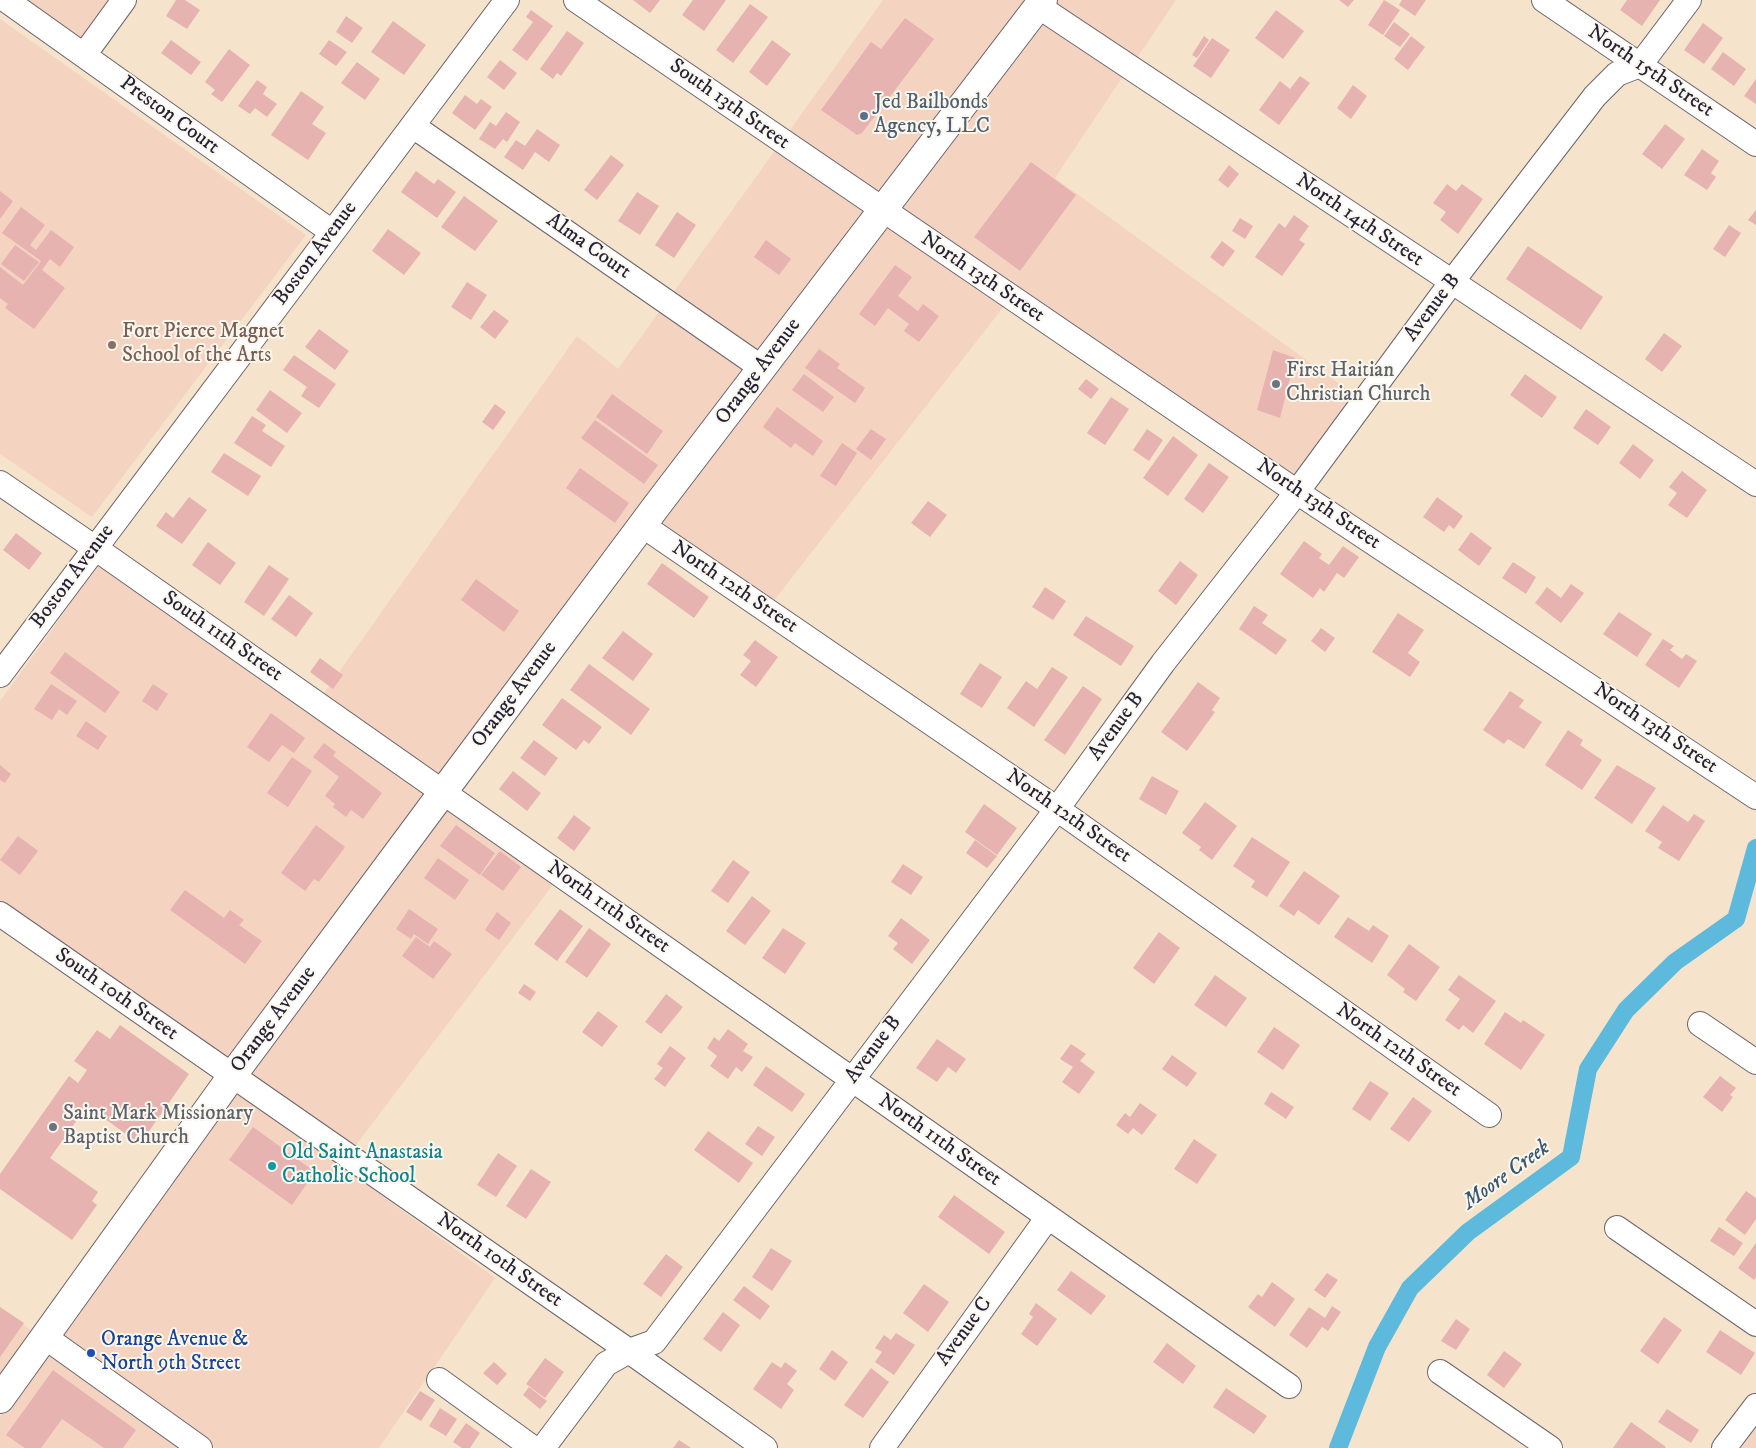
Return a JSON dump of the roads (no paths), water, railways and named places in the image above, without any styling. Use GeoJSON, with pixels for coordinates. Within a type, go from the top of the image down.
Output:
{"type":"FeatureCollection","features":[{"type":"Feature","properties":{"kind":"main road","name":"Orange Avenue"},"geometry":{"type":"LineString","coordinates":[[0,1399],[232,1076],[443,792],[642,525],[1040,3]]}},
{"type":"Feature","properties":{"kind":"street","name":"Preston Court"},"geometry":{"type":"LineString","coordinates":[[6,0],[332,232]]}},
{"type":"Feature","properties":{"kind":"street"},"geometry":{"type":"LineString","coordinates":[[84,55],[124,0]]}},
{"type":"Feature","properties":{"kind":"street","name":"Boston Avenue"},"geometry":{"type":"LineString","coordinates":[[0,675],[507,0]]}},
{"type":"Feature","properties":{"kind":"street","name":"South 13th Street"},"geometry":{"type":"LineString","coordinates":[[576,0],[882,210]]}},
{"type":"Feature","properties":{"kind":"street","name":"North 15th Street"},"geometry":{"type":"LineString","coordinates":[[1544,0],[1756,144]]}},
{"type":"Feature","properties":{"kind":"street","name":"Avenue B"},"geometry":{"type":"LineString","coordinates":[[544,1448],[606,1364],[629,1351],[654,1342],[1057,809],[1163,663],[1297,492],[1451,283],[1595,96],[1617,74],[1640,64],[1689,0]]}},
{"type":"Feature","properties":{"kind":"street","name":"North 14th Street"},"geometry":{"type":"LineString","coordinates":[[1040,3],[1451,283],[1756,484]]}},
{"type":"Feature","properties":{"kind":"street","name":"Alma Court"},"geometry":{"type":"LineString","coordinates":[[413,126],[762,368]]}},
{"type":"Feature","properties":{"kind":"street","name":"North 13th Street"},"geometry":{"type":"LineString","coordinates":[[882,210],[1297,492],[1756,797]]}},
{"type":"Feature","properties":{"kind":"street","name":"South 11th Street"},"geometry":{"type":"LineString","coordinates":[[0,483],[96,548],[443,792]]}},
{"type":"Feature","properties":{"kind":"street","name":"North 12th Street"},"geometry":{"type":"LineString","coordinates":[[642,525],[1057,809],[1489,1115]]}},
{"type":"Feature","properties":{"kind":"street","name":"North 11th Street"},"geometry":{"type":"LineString","coordinates":[[443,792],[1288,1386]]}},
{"type":"Feature","properties":{"kind":"street","name":"South 10th Street"},"geometry":{"type":"LineString","coordinates":[[2,921],[232,1076]]}},
{"type":"Feature","properties":{"kind":"street"},"geometry":{"type":"LineString","coordinates":[[1700,1024],[1756,1062]]}},
{"type":"Feature","properties":{"kind":"street","name":"North 10th Street"},"geometry":{"type":"LineString","coordinates":[[232,1076],[629,1351],[765,1448]]}},
{"type":"Feature","properties":{"kind":"street","name":"Avenue C"},"geometry":{"type":"LineString","coordinates":[[882,1448],[1048,1217]]}},
{"type":"Feature","properties":{"kind":"street"},"geometry":{"type":"LineString","coordinates":[[1617,1228],[1756,1324]]}},
{"type":"Feature","properties":{"kind":"street"},"geometry":{"type":"LineString","coordinates":[[44,1337],[200,1448]]}},
{"type":"Feature","properties":{"kind":"street"},"geometry":{"type":"LineString","coordinates":[[1440,1372],[1550,1448]]}},
{"type":"Feature","properties":{"kind":"street"},"geometry":{"type":"LineString","coordinates":[[439,1380],[533,1448]]}},
{"type":"Feature","properties":{"kind":"street"},"geometry":{"type":"LineString","coordinates":[[1724,1448],[1756,1406]]}},
{"type":"Feature","properties":{"kind":"waterway","name":"Moore Creek"},"geometry":{"type":"LineString","coordinates":[[1338,1448],[1377,1347],[1410,1288],[1468,1232],[1571,1157],[1588,1069],[1626,1010],[1675,962],[1736,919],[1756,848]]}},
{"type":"Feature","properties":{"kind":"place","name":"Jed Bailbonds Agency, LLC"},"geometry":{"type":"Point","coordinates":[864,116]}},
{"type":"Feature","properties":{"kind":"place","name":"Fort Pierce Magnet School of the Arts"},"geometry":{"type":"Point","coordinates":[112,345]}},
{"type":"Feature","properties":{"kind":"place","name":"First Haitian Christian Church"},"geometry":{"type":"Point","coordinates":[1276,384]}},
{"type":"Feature","properties":{"kind":"place","name":"Saint Mark Missionary Baptist Church"},"geometry":{"type":"Point","coordinates":[53,1127]}},
{"type":"Feature","properties":{"kind":"place","name":"Old Saint Anastasia Catholic School"},"geometry":{"type":"Point","coordinates":[272,1166]}},
{"type":"Feature","properties":{"kind":"place","name":"Orange Avenue & North 9th Street"},"geometry":{"type":"Point","coordinates":[91,1353]}}]}
